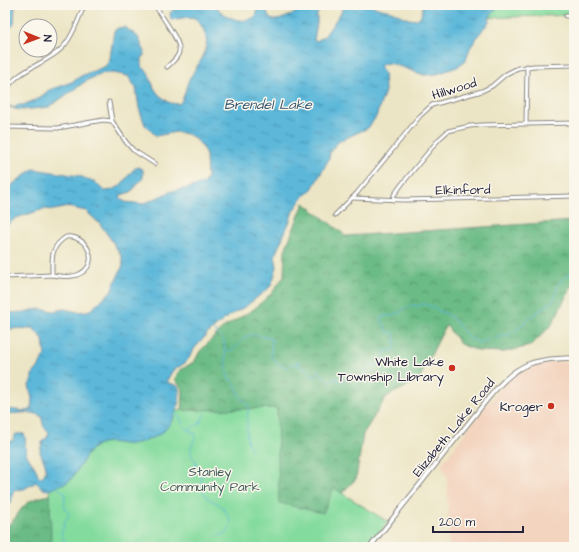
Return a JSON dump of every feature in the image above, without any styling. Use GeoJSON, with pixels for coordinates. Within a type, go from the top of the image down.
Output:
{"type":"FeatureCollection","features":[{"type":"Feature","properties":{"kind":"street"},"geometry":{"type":"LineString","coordinates":[[5,92],[10,84],[20,74],[62,48],[70,36],[81,8],[86,5]]}},
{"type":"Feature","properties":{"kind":"street"},"geometry":{"type":"LineString","coordinates":[[155,5],[177,40],[179,48],[179,53],[167,67]]}},
{"type":"Feature","properties":{"kind":"street"},"geometry":{"type":"LineString","coordinates":[[566,16],[574,16]]}},
{"type":"Feature","properties":{"kind":"street","name":"Hillwood"},"geometry":{"type":"LineString","coordinates":[[335,215],[352,198],[428,107],[482,91],[518,68],[527,66],[574,65]]}},
{"type":"Feature","properties":{"kind":"street"},"geometry":{"type":"LineString","coordinates":[[526,124],[527,66]]}},
{"type":"Feature","properties":{"kind":"street"},"geometry":{"type":"LineString","coordinates":[[109,102],[112,121],[126,142],[133,150],[155,164]]}},
{"type":"Feature","properties":{"kind":"street"},"geometry":{"type":"LineString","coordinates":[[5,127],[58,128],[103,120],[112,121]]}},
{"type":"Feature","properties":{"kind":"street"},"geometry":{"type":"LineString","coordinates":[[393,200],[394,195],[402,184],[439,139],[448,131],[470,126],[574,123]]}},
{"type":"Feature","properties":{"kind":"street","name":"Elkinford"},"geometry":{"type":"LineString","coordinates":[[352,198],[393,200],[574,196]]}},
{"type":"Feature","properties":{"kind":"street"},"geometry":{"type":"LineString","coordinates":[[5,278],[77,275],[82,272],[90,261],[91,254],[78,239],[72,236],[66,237],[60,241],[53,252],[52,276]]}},
{"type":"Feature","properties":{"kind":"street","name":"Elizabeth Lake Road"},"geometry":{"type":"LineString","coordinates":[[370,547],[505,378],[532,362],[553,358],[574,358]]}},
{"type":"Feature","properties":{"kind":"shaded area"},"geometry":{"type":"Polygon","coordinates":[[[554,362],[574,362],[574,547],[449,547],[447,476],[441,465],[483,409],[513,375],[539,365],[554,362]]]}},
{"type":"Feature","properties":{"kind":"green space"},"geometry":{"type":"Polygon","coordinates":[[[478,5],[574,5],[574,15],[478,18],[478,5]]]}},
{"type":"Feature","properties":{"kind":"green space"},"geometry":{"type":"Polygon","coordinates":[[[304,203],[346,236],[574,221],[574,281],[551,326],[530,346],[504,352],[479,351],[460,344],[446,325],[418,381],[387,396],[363,434],[356,479],[342,493],[345,507],[269,547],[182,415],[183,390],[175,379],[179,371],[195,361],[200,351],[224,327],[254,309],[272,293],[284,276],[285,250],[304,203]]]}},
{"type":"Feature","properties":{"kind":"green space","name":"Stanley Community Park"},"geometry":{"type":"Polygon","coordinates":[[[277,408],[279,503],[323,513],[334,488],[388,522],[368,547],[51,547],[49,414],[277,408]]]}},
{"type":"Feature","properties":{"kind":"green space"},"geometry":{"type":"Polygon","coordinates":[[[88,489],[154,547],[5,547],[5,527],[26,504],[46,496],[88,489]]]}},
{"type":"Feature","properties":{"kind":"water"},"geometry":{"type":"Polygon","coordinates":[[[5,5],[15,5],[14,24],[5,34],[5,5]]]}},
{"type":"Feature","properties":{"kind":"water","name":"Brendel Lake"},"geometry":{"type":"Polygon","coordinates":[[[178,5],[216,5],[223,14],[229,17],[248,20],[257,14],[256,5],[267,5],[268,14],[271,19],[276,20],[289,16],[311,5],[331,5],[317,13],[314,40],[316,41],[324,37],[342,11],[342,8],[336,5],[372,5],[406,18],[414,19],[421,16],[423,5],[498,5],[490,17],[489,23],[470,48],[466,60],[457,67],[437,74],[424,75],[393,64],[386,63],[381,65],[380,68],[384,73],[385,91],[376,117],[368,128],[339,141],[330,152],[329,159],[312,189],[302,198],[293,211],[275,255],[277,267],[269,288],[210,331],[194,349],[185,363],[173,370],[166,382],[178,386],[180,395],[178,407],[171,423],[160,434],[150,439],[148,438],[146,441],[133,444],[108,442],[97,445],[89,452],[69,481],[50,490],[42,488],[36,482],[24,489],[15,490],[13,492],[11,503],[5,508],[5,444],[12,441],[16,434],[24,434],[26,453],[38,476],[42,477],[45,473],[46,467],[40,451],[43,440],[47,438],[49,432],[44,427],[41,416],[37,414],[5,414],[5,409],[31,410],[32,399],[29,385],[32,380],[32,375],[38,368],[45,355],[43,339],[33,328],[5,329],[5,313],[26,312],[41,309],[54,311],[64,309],[78,312],[92,309],[111,291],[123,265],[122,257],[110,238],[100,224],[86,211],[68,207],[54,210],[44,209],[16,218],[5,227],[5,195],[12,185],[33,169],[79,176],[95,182],[104,191],[107,191],[120,186],[134,169],[138,167],[143,170],[143,178],[131,192],[121,195],[120,198],[125,202],[143,204],[172,191],[189,188],[204,183],[207,178],[206,155],[202,146],[193,137],[176,132],[156,136],[145,125],[139,108],[136,88],[128,76],[114,73],[104,73],[98,75],[86,81],[49,107],[22,110],[15,109],[11,107],[5,108],[11,106],[14,108],[16,105],[23,105],[38,99],[49,90],[72,82],[81,76],[106,66],[110,58],[114,31],[118,28],[125,27],[138,37],[145,52],[142,59],[142,67],[148,72],[154,88],[159,95],[170,103],[179,104],[184,96],[191,76],[205,52],[206,38],[204,31],[195,18],[189,17],[171,20],[170,13],[178,5]]]}},
{"type":"Feature","properties":{"kind":"waterway"},"geometry":{"type":"LineString","coordinates":[[225,350],[232,350],[243,339],[250,335],[269,337],[272,341],[271,356],[276,363],[287,368],[290,364],[295,365],[298,361],[300,362],[299,367],[310,371],[311,375],[315,377],[319,370],[322,375],[331,382],[334,381],[333,378],[342,381],[356,377],[359,380],[367,382],[369,379],[366,375],[366,371],[372,363],[376,364],[377,367],[381,364],[385,349],[388,351],[394,350],[396,344],[394,339],[395,334],[392,332],[388,333],[384,324],[382,323],[381,319],[384,316],[392,316],[396,313],[400,313],[402,310],[412,305],[418,306],[423,304],[434,307],[452,318],[469,338],[480,343],[489,339],[508,335],[515,331],[532,316],[553,301],[560,281],[574,272]]}},
{"type":"Feature","properties":{"kind":"waterway"},"geometry":{"type":"LineString","coordinates":[[213,329],[224,341],[228,377],[235,384],[240,396],[249,407],[247,418],[247,440],[252,451]]}},
{"type":"Feature","properties":{"kind":"waterway"},"geometry":{"type":"LineString","coordinates":[[175,413],[179,416],[185,428],[196,434],[191,448],[191,455],[196,461],[196,465],[194,467],[199,469],[204,493],[209,499],[222,507],[231,524]]}},
{"type":"Feature","properties":{"kind":"waterway"},"geometry":{"type":"LineString","coordinates":[[188,430],[200,423],[204,414]]}},
{"type":"Feature","properties":{"kind":"waterway"},"geometry":{"type":"LineString","coordinates":[[57,487],[66,494],[64,497],[64,505],[69,515],[64,522],[64,527],[61,532],[65,544]]}},
{"type":"Feature","properties":{"kind":"waterway"},"geometry":{"type":"LineString","coordinates":[[218,536],[227,533],[230,528]]}},
{"type":"Feature","properties":{"kind":"place","name":"White Lake Township Library"},"geometry":{"type":"Point","coordinates":[452,368]}},
{"type":"Feature","properties":{"kind":"place","name":"Kroger"},"geometry":{"type":"Point","coordinates":[551,406]}}]}
